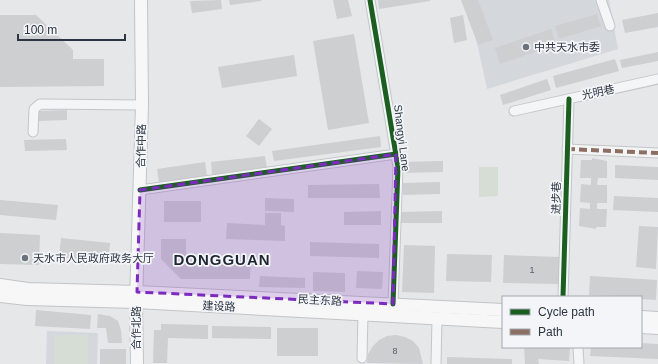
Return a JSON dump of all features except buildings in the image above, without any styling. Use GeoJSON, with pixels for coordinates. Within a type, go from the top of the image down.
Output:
{"type":"FeatureCollection","features":[{"type":"Feature","properties":{"kind":"main road","name":"合作中路"},"geometry":{"type":"LineString","coordinates":[[137,296],[142,105],[141,0]]}},
{"type":"Feature","properties":{"kind":"main road","name":"建设路"},"geometry":{"type":"LineString","coordinates":[[0,285],[28,289],[437,319]]}},
{"type":"Feature","properties":{"kind":"main road","name":"建设路"},"geometry":{"type":"LineString","coordinates":[[0,296],[27,299],[137,296]]}},
{"type":"Feature","properties":{"kind":"main road","name":"民主东路"},"geometry":{"type":"LineString","coordinates":[[137,296],[393,304],[502,310]]}},
{"type":"Feature","properties":{"kind":"main road","name":"合作北路"},"geometry":{"type":"LineString","coordinates":[[137,296],[137,364]]}},
{"type":"Feature","properties":{"kind":"main road"},"geometry":{"type":"LineString","coordinates":[[642,317],[658,318]]}},
{"type":"Feature","properties":{"kind":"main road"},"geometry":{"type":"LineString","coordinates":[[437,319],[502,322]]}},
{"type":"Feature","properties":{"kind":"main road"},"geometry":{"type":"LineString","coordinates":[[642,327],[658,328]]}},
{"type":"Feature","properties":{"kind":"street","name":"Shangyi Lane"},"geometry":{"type":"LineString","coordinates":[[370,0],[398,167],[393,304]]}},
{"type":"Feature","properties":{"kind":"street"},"geometry":{"type":"LineString","coordinates":[[601,0],[610,26]]}},
{"type":"Feature","properties":{"kind":"street","name":"光明巷"},"geometry":{"type":"LineString","coordinates":[[514,111],[658,79]]}},
{"type":"Feature","properties":{"kind":"street","name":"进步巷"},"geometry":{"type":"LineString","coordinates":[[563,296],[569,99]]}},
{"type":"Feature","properties":{"kind":"street"},"geometry":{"type":"LineString","coordinates":[[33,132],[34,109],[40,104],[142,105]]}},
{"type":"Feature","properties":{"kind":"street"},"geometry":{"type":"LineString","coordinates":[[567,149],[658,153]]}},
{"type":"Feature","properties":{"kind":"street"},"geometry":{"type":"LineString","coordinates":[[140,190],[396,154]]}},
{"type":"Feature","properties":{"kind":"street"},"geometry":{"type":"LineString","coordinates":[[362,358],[363,314]]}},
{"type":"Feature","properties":{"kind":"street"},"geometry":{"type":"LineString","coordinates":[[436,364],[437,319]]}},
{"type":"Feature","properties":{"kind":"street"},"geometry":{"type":"LineString","coordinates":[[578,348],[579,364]]}},
{"type":"Feature","properties":{"kind":"highlighted area"},"geometry":{"type":"Polygon","coordinates":[[[396,154],[393,304],[137,292],[140,190],[396,154]]]}},
{"type":"Feature","properties":{"kind":"shaded area"},"geometry":{"type":"Polygon","coordinates":[[[464,0],[609,0],[618,49],[487,89],[476,38],[464,0]]]}},
{"type":"Feature","properties":{"kind":"shaded area"},"geometry":{"type":"Polygon","coordinates":[[[479,167],[498,167],[498,196],[479,197],[479,167]]]}},
{"type":"Feature","properties":{"kind":"shaded area"},"geometry":{"type":"Polygon","coordinates":[[[47,331],[98,333],[97,364],[46,364],[47,331]]]}},
{"type":"Feature","properties":{"kind":"shaded area"},"geometry":{"type":"Polygon","coordinates":[[[54,335],[88,335],[88,364],[54,364],[54,335]]]}},
{"type":"Feature","properties":{"kind":"marked path"},"geometry":{"type":"LineString","coordinates":[[567,149],[658,153]]}},
{"type":"Feature","properties":{"kind":"cycle path"},"geometry":{"type":"LineString","coordinates":[[370,0],[398,167],[393,304]]}},
{"type":"Feature","properties":{"kind":"cycle path"},"geometry":{"type":"LineString","coordinates":[[563,296],[569,99]]}},
{"type":"Feature","properties":{"kind":"cycle path"},"geometry":{"type":"LineString","coordinates":[[140,190],[396,154]]}},
{"type":"Feature","properties":{"kind":"place","name":"中共天水市委"},"geometry":{"type":"Point","coordinates":[526,47]}},
{"type":"Feature","properties":{"kind":"place","name":"天水市人民政府政务大厅"},"geometry":{"type":"Point","coordinates":[25,258]}},
{"type":"Feature","properties":{"kind":"district","name":"DONGGUAN"},"geometry":{"type":"Point","coordinates":[222,260]}}]}
